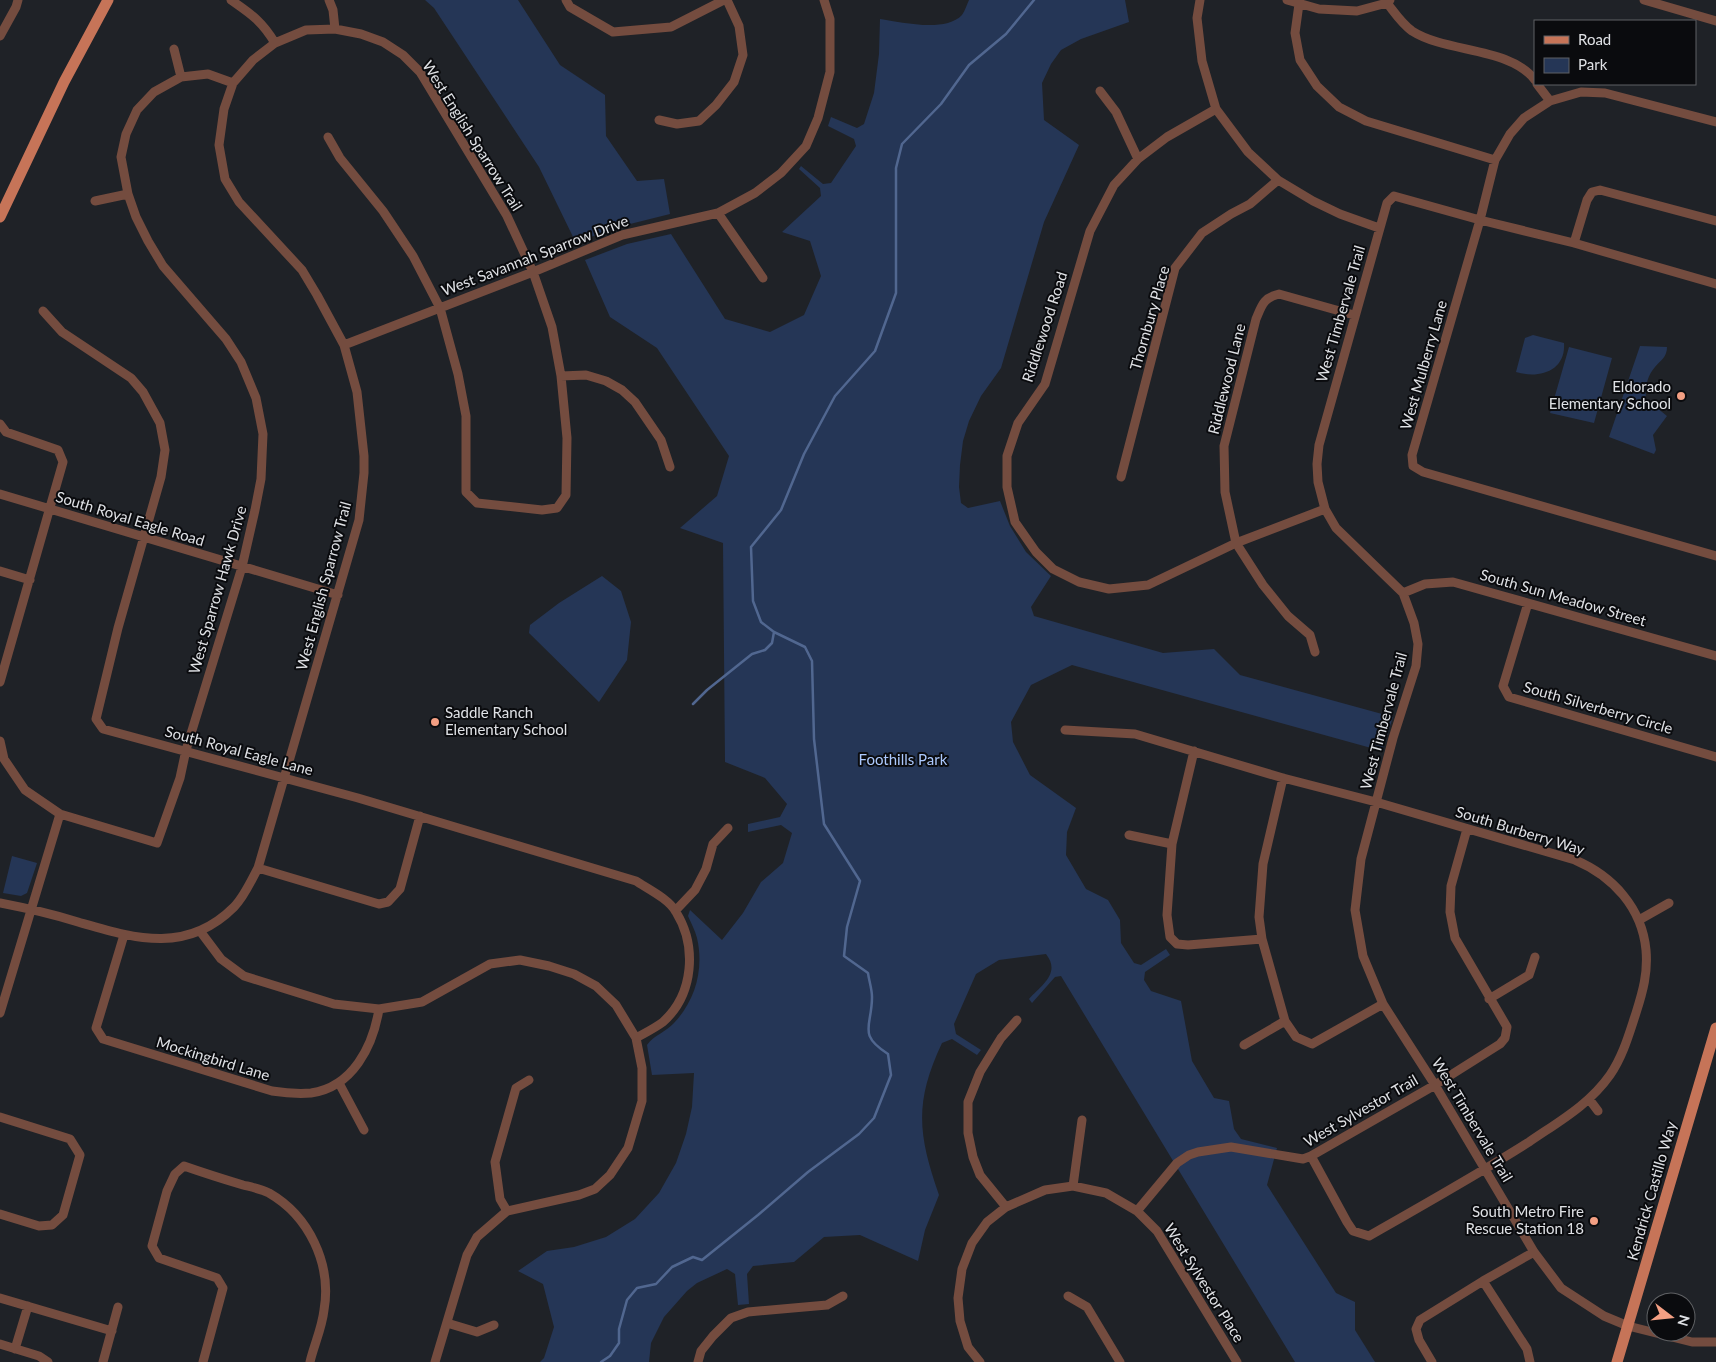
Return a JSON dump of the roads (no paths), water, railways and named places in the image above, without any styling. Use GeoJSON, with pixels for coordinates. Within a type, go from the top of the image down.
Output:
{"type":"FeatureCollection","features":[{"type":"Feature","properties":{"kind":"main road"},"geometry":{"type":"LineString","coordinates":[[0,217],[60,89],[108,0]]}},
{"type":"Feature","properties":{"kind":"main road","name":"Kendrick Castillo Way"},"geometry":{"type":"LineString","coordinates":[[1617,1362],[1716,1028]]}},
{"type":"Feature","properties":{"kind":"street"},"geometry":{"type":"LineString","coordinates":[[0,36],[18,0]]}},
{"type":"Feature","properties":{"kind":"street"},"geometry":{"type":"LineString","coordinates":[[231,0],[266,27],[275,43]]}},
{"type":"Feature","properties":{"kind":"street"},"geometry":{"type":"LineString","coordinates":[[329,0],[333,10],[335,29]]}},
{"type":"Feature","properties":{"kind":"street"},"geometry":{"type":"LineString","coordinates":[[566,0],[570,7],[614,32],[671,27],[726,0],[739,26],[743,55],[734,82],[716,105],[699,121],[677,124],[659,120]]}},
{"type":"Feature","properties":{"kind":"street","name":"West Savannah Sparrow Drive"},"geometry":{"type":"LineString","coordinates":[[344,345],[533,272],[622,235],[718,213],[755,193],[780,173],[806,146],[818,118],[830,72],[830,19],[824,0]]}},
{"type":"Feature","properties":{"kind":"street"},"geometry":{"type":"LineString","coordinates":[[1200,0],[1197,18],[1202,61],[1216,109],[1248,152],[1278,180],[1313,201],[1340,214],[1379,228]]}},
{"type":"Feature","properties":{"kind":"street"},"geometry":{"type":"LineString","coordinates":[[1287,0],[1319,9],[1357,11],[1389,1],[1401,22],[1414,32],[1436,41],[1507,60],[1534,79]]}},
{"type":"Feature","properties":{"kind":"street"},"geometry":{"type":"LineString","coordinates":[[1644,0],[1716,20]]}},
{"type":"Feature","properties":{"kind":"street"},"geometry":{"type":"LineString","coordinates":[[1299,4],[1295,33],[1300,60],[1317,86],[1339,107],[1366,121],[1495,160]]}},
{"type":"Feature","properties":{"kind":"street","name":"West English Sparrow Trail"},"geometry":{"type":"LineString","coordinates":[[0,903],[31,908],[124,935],[151,939],[170,939],[200,931],[218,921],[235,906],[258,868],[359,520],[364,473],[358,392],[344,345],[302,270],[239,202],[225,179],[219,145],[224,109],[233,83],[253,60],[275,43],[306,30],[335,29],[361,34],[384,42],[403,55],[420,72],[507,216],[533,272],[552,327],[567,438],[566,496],[557,508],[542,510],[477,503],[466,492],[466,416],[458,374],[440,308],[413,256],[383,211],[340,158],[328,137]]}},
{"type":"Feature","properties":{"kind":"street"},"geometry":{"type":"LineString","coordinates":[[174,49],[181,77]]}},
{"type":"Feature","properties":{"kind":"street","name":"West Sparrow Hawk Drive"},"geometry":{"type":"LineString","coordinates":[[60,814],[157,843],[180,778],[186,750],[242,567],[256,510],[261,479],[263,434],[256,398],[241,362],[226,338],[158,258],[136,217],[128,194],[121,157],[126,134],[137,110],[154,92],[181,77],[208,74],[233,83]]}},
{"type":"Feature","properties":{"kind":"street"},"geometry":{"type":"LineString","coordinates":[[1538,85],[1550,101]]}},
{"type":"Feature","properties":{"kind":"street"},"geometry":{"type":"LineString","coordinates":[[1100,91],[1116,112],[1138,159]]}},
{"type":"Feature","properties":{"kind":"street","name":"West Mulberry Lane"},"geometry":{"type":"LineString","coordinates":[[1716,122],[1605,93],[1581,92],[1550,101],[1524,118],[1510,134],[1495,160],[1480,220],[1412,455],[1413,466],[1423,472],[1716,556]]}},
{"type":"Feature","properties":{"kind":"street","name":"Riddlewood Road"},"geometry":{"type":"LineString","coordinates":[[1216,109],[1167,137],[1138,159],[1114,185],[1090,231],[1044,384],[1018,423],[1007,456],[1007,488],[1015,522],[1036,552],[1053,569],[1079,582],[1109,589],[1148,585],[1236,543],[1325,509]]}},
{"type":"Feature","properties":{"kind":"street","name":"Thornbury Place"},"geometry":{"type":"LineString","coordinates":[[1121,477],[1176,268],[1202,233],[1230,214],[1250,204],[1278,180]]}},
{"type":"Feature","properties":{"kind":"street"},"geometry":{"type":"LineString","coordinates":[[1574,243],[1587,200],[1592,192],[1600,190],[1716,221]]}},
{"type":"Feature","properties":{"kind":"street"},"geometry":{"type":"LineString","coordinates":[[94,201],[128,194]]}},
{"type":"Feature","properties":{"kind":"street","name":"West Timbervale Trail"},"geometry":{"type":"LineString","coordinates":[[1716,284],[1574,243],[1394,196],[1387,204],[1354,315],[1319,445],[1317,464],[1318,482],[1325,509],[1336,528],[1403,593],[1414,624],[1418,644],[1416,666],[1393,738],[1361,858],[1355,910],[1363,956],[1383,1004],[1435,1085],[1534,1252],[1561,1288],[1604,1316],[1628,1326],[1692,1342],[1716,1342]]}},
{"type":"Feature","properties":{"kind":"street"},"geometry":{"type":"LineString","coordinates":[[718,213],[763,278]]}},
{"type":"Feature","properties":{"kind":"street","name":"Riddlewood Lane"},"geometry":{"type":"LineString","coordinates":[[1315,652],[1310,635],[1288,616],[1263,585],[1236,543],[1225,492],[1224,446],[1256,320],[1264,301],[1270,296],[1279,294],[1354,315]]}},
{"type":"Feature","properties":{"kind":"street","name":"South Royal Eagle Lane"},"geometry":{"type":"LineString","coordinates":[[43,311],[62,332],[131,378],[143,392],[160,423],[165,450],[161,477],[118,628],[96,719],[103,729],[186,750],[420,816],[636,881],[657,894],[676,910],[689,942],[690,964],[687,982],[680,1000],[663,1022],[636,1038]]}},
{"type":"Feature","properties":{"kind":"street"},"geometry":{"type":"LineString","coordinates":[[560,376],[586,375],[606,381],[622,390],[635,402],[662,440],[670,467]]}},
{"type":"Feature","properties":{"kind":"street"},"geometry":{"type":"LineString","coordinates":[[0,424],[6,432],[58,450],[63,462],[0,682]]}},
{"type":"Feature","properties":{"kind":"street","name":"South Royal Eagle Road"},"geometry":{"type":"LineString","coordinates":[[0,494],[338,595]]}},
{"type":"Feature","properties":{"kind":"street"},"geometry":{"type":"LineString","coordinates":[[0,571],[30,580]]}},
{"type":"Feature","properties":{"kind":"street","name":"South Sun Meadow Street"},"geometry":{"type":"LineString","coordinates":[[1403,593],[1426,584],[1453,582],[1716,656]]}},
{"type":"Feature","properties":{"kind":"street","name":"South Silverberry Circle"},"geometry":{"type":"LineString","coordinates":[[1528,603],[1503,686],[1509,697],[1716,757]]}},
{"type":"Feature","properties":{"kind":"street","name":"South Burberry Way"},"geometry":{"type":"LineString","coordinates":[[1065,730],[1135,734],[1283,778],[1376,802],[1575,860],[1603,874],[1615,885],[1639,920],[1645,937],[1646,982],[1628,1039],[1620,1059],[1610,1075],[1578,1109],[1486,1169],[1369,1236],[1353,1231],[1311,1156]]}},
{"type":"Feature","properties":{"kind":"street"},"geometry":{"type":"LineString","coordinates":[[0,741],[4,759],[25,790],[60,814],[2,996],[0,1013]]}},
{"type":"Feature","properties":{"kind":"street"},"geometry":{"type":"LineString","coordinates":[[1194,751],[1172,844],[1167,915],[1170,937],[1177,944],[1188,945],[1262,939]]}},
{"type":"Feature","properties":{"kind":"street"},"geometry":{"type":"LineString","coordinates":[[1283,778],[1263,864],[1259,917],[1262,939],[1285,1020],[1296,1037],[1312,1044],[1383,1004]]}},
{"type":"Feature","properties":{"kind":"street"},"geometry":{"type":"LineString","coordinates":[[258,868],[379,904],[388,902],[400,889],[420,816]]}},
{"type":"Feature","properties":{"kind":"street"},"geometry":{"type":"LineString","coordinates":[[676,910],[695,890],[706,869],[713,844],[728,828]]}},
{"type":"Feature","properties":{"kind":"street","name":"West Sylvestor Trail"},"geometry":{"type":"LineString","coordinates":[[1137,1211],[1177,1163],[1189,1155],[1231,1147],[1303,1159],[1435,1085],[1500,1044],[1505,1038],[1506,1026],[1455,938],[1450,912],[1451,886],[1467,829]]}},
{"type":"Feature","properties":{"kind":"street"},"geometry":{"type":"LineString","coordinates":[[1129,835],[1172,844]]}},
{"type":"Feature","properties":{"kind":"street"},"geometry":{"type":"LineString","coordinates":[[1639,920],[1669,903]]}},
{"type":"Feature","properties":{"kind":"street"},"geometry":{"type":"LineString","coordinates":[[200,931],[221,960],[244,976],[334,1004],[380,1009],[422,1002],[490,964],[520,960],[549,966],[574,974],[596,986],[616,1005],[636,1038],[642,1068],[642,1101],[628,1148],[610,1176],[595,1189],[579,1195],[507,1211],[476,1237],[467,1255],[435,1362]]}},
{"type":"Feature","properties":{"kind":"street","name":"Mockingbird Lane"},"geometry":{"type":"LineString","coordinates":[[124,935],[96,1028],[103,1039],[272,1091],[289,1093],[312,1092],[338,1083],[357,1065],[367,1050],[380,1009]]}},
{"type":"Feature","properties":{"kind":"street"},"geometry":{"type":"LineString","coordinates":[[1490,999],[1529,975],[1535,957]]}},
{"type":"Feature","properties":{"kind":"street"},"geometry":{"type":"LineString","coordinates":[[1006,1207],[980,1175],[973,1157],[968,1133],[968,1102],[980,1072],[1001,1038],[1017,1020]]}},
{"type":"Feature","properties":{"kind":"street"},"geometry":{"type":"LineString","coordinates":[[1244,1044],[1285,1020]]}},
{"type":"Feature","properties":{"kind":"street"},"geometry":{"type":"LineString","coordinates":[[507,1211],[500,1199],[495,1162],[516,1088],[529,1080]]}},
{"type":"Feature","properties":{"kind":"street"},"geometry":{"type":"LineString","coordinates":[[338,1083],[364,1130]]}},
{"type":"Feature","properties":{"kind":"street"},"geometry":{"type":"LineString","coordinates":[[1589,1099],[1598,1112]]}},
{"type":"Feature","properties":{"kind":"street"},"geometry":{"type":"LineString","coordinates":[[0,1117],[70,1139],[80,1156],[63,1215],[52,1225],[39,1226],[0,1214]]}},
{"type":"Feature","properties":{"kind":"street"},"geometry":{"type":"LineString","coordinates":[[1073,1186],[1082,1120]]}},
{"type":"Feature","properties":{"kind":"street"},"geometry":{"type":"LineString","coordinates":[[203,1362],[223,1288],[217,1278],[159,1258],[152,1246],[167,1191],[175,1174],[184,1166],[268,1192],[294,1213],[304,1224],[322,1262],[325,1285],[324,1310],[310,1362]]}},
{"type":"Feature","properties":{"kind":"street","name":"West Sylvestor Place"},"geometry":{"type":"LineString","coordinates":[[980,1362],[968,1347],[960,1321],[958,1298],[962,1269],[972,1243],[987,1222],[1006,1207],[1045,1190],[1073,1186],[1106,1193],[1137,1211],[1156,1231],[1237,1362]]}},
{"type":"Feature","properties":{"kind":"street"},"geometry":{"type":"LineString","coordinates":[[1432,1362],[1417,1334],[1416,1329],[1420,1320],[1483,1280],[1534,1252]]}},
{"type":"Feature","properties":{"kind":"street"},"geometry":{"type":"LineString","coordinates":[[1483,1280],[1527,1349],[1530,1362]]}},
{"type":"Feature","properties":{"kind":"street"},"geometry":{"type":"LineString","coordinates":[[698,1362],[701,1351],[731,1318],[748,1312],[827,1305],[844,1296]]}},
{"type":"Feature","properties":{"kind":"street"},"geometry":{"type":"LineString","coordinates":[[1068,1296],[1087,1307],[1120,1362]]}},
{"type":"Feature","properties":{"kind":"street"},"geometry":{"type":"LineString","coordinates":[[0,1298],[112,1331]]}},
{"type":"Feature","properties":{"kind":"street"},"geometry":{"type":"LineString","coordinates":[[15,1349],[28,1306]]}},
{"type":"Feature","properties":{"kind":"street"},"geometry":{"type":"LineString","coordinates":[[103,1362],[118,1307]]}},
{"type":"Feature","properties":{"kind":"street"},"geometry":{"type":"LineString","coordinates":[[447,1323],[477,1332],[494,1325]]}},
{"type":"Feature","properties":{"kind":"street"},"geometry":{"type":"LineString","coordinates":[[0,1344],[39,1356],[48,1362]]}},
{"type":"Feature","properties":{"kind":"waterway"},"geometry":{"type":"LineString","coordinates":[[601,1362],[610,1356],[619,1343],[619,1329],[627,1300],[637,1288],[656,1284],[672,1267],[693,1257],[702,1260],[808,1172],[859,1134],[874,1118],[891,1075],[888,1054],[878,1047],[869,1035],[872,991],[868,973],[844,956],[847,927],[860,881],[824,824],[814,739],[812,661],[805,647],[774,632],[761,622],[753,601],[751,547],[781,510],[804,454],[835,396],[875,351],[896,293],[896,168],[902,144],[941,104],[969,65],[1006,34],[1034,0]]}},
{"type":"Feature","properties":{"kind":"waterway"},"geometry":{"type":"LineString","coordinates":[[693,704],[707,690],[752,654],[765,650],[772,643],[774,632]]}},
{"type":"Feature","properties":{"kind":"place","name":"Eldorado Elementary School"},"geometry":{"type":"Point","coordinates":[1681,396]}},
{"type":"Feature","properties":{"kind":"place","name":"Saddle Ranch Elementary School"},"geometry":{"type":"Point","coordinates":[435,722]}},
{"type":"Feature","properties":{"kind":"place","name":"South Metro Fire Rescue Station 18"},"geometry":{"type":"Point","coordinates":[1594,1221]}},
{"type":"Feature","properties":{"kind":"park label","name":"Foothills Park"},"geometry":{"type":"Point","coordinates":[903,760]}}]}
